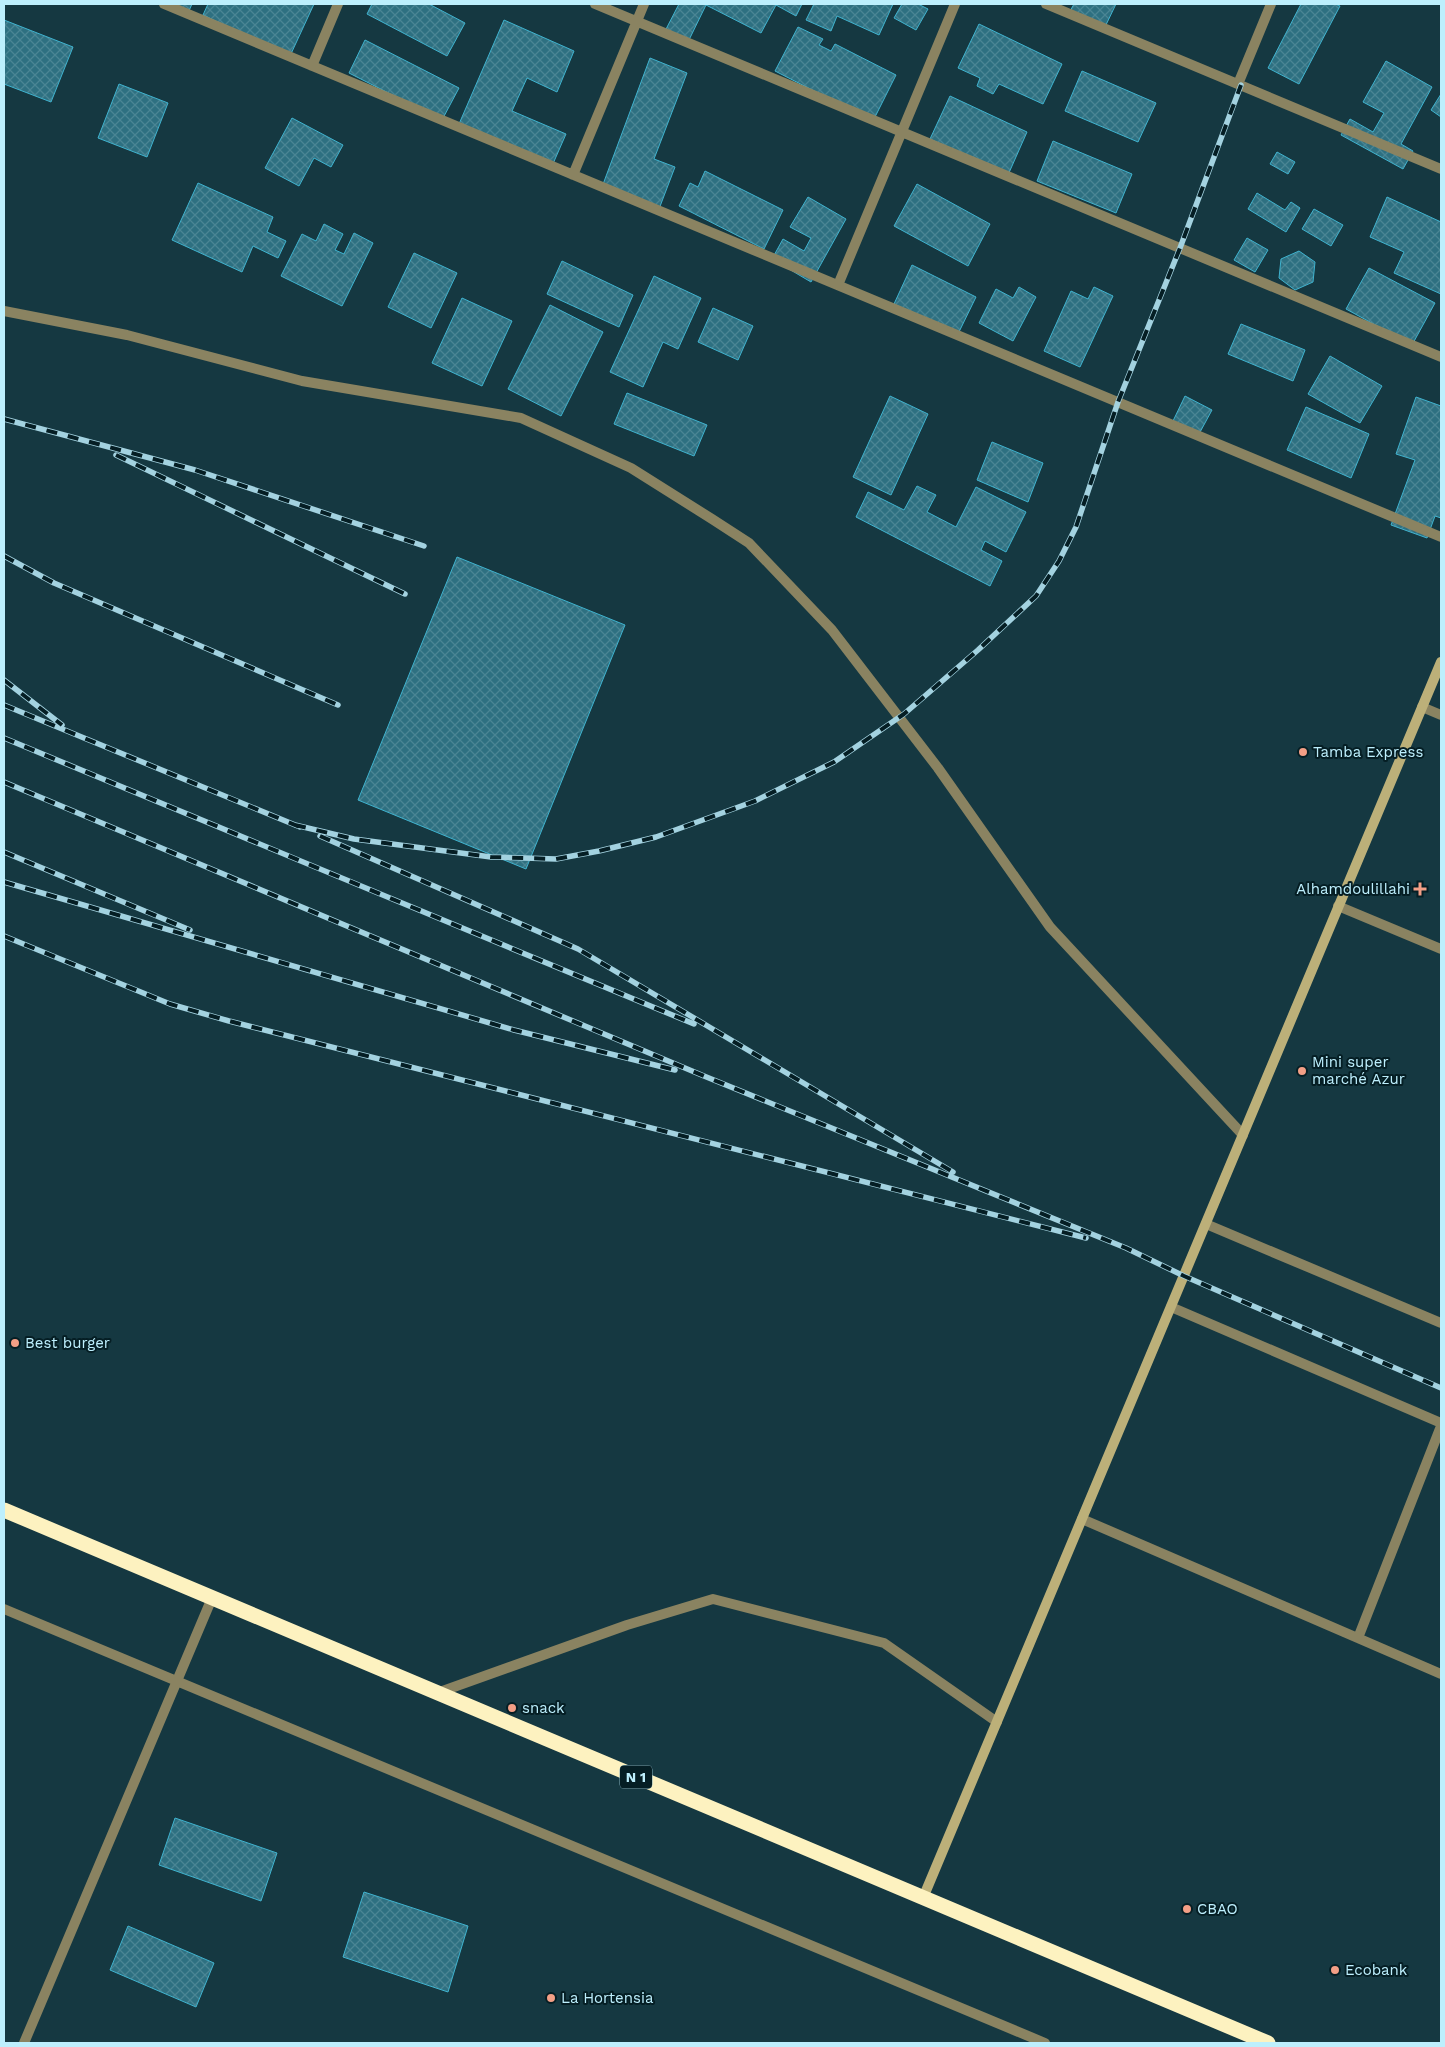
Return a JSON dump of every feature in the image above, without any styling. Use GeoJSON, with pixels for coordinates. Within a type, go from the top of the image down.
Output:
{"type":"FeatureCollection","features":[{"type":"Feature","properties":{"kind":"highway","name":"N 1"},"geometry":{"type":"LineString","coordinates":[[4,1510],[1268,2043]]}},
{"type":"Feature","properties":{"kind":"street"},"geometry":{"type":"LineString","coordinates":[[164,4],[1441,537]]}},
{"type":"Feature","properties":{"kind":"street"},"geometry":{"type":"LineString","coordinates":[[312,66],[338,4]]}},
{"type":"Feature","properties":{"kind":"street"},"geometry":{"type":"LineString","coordinates":[[595,4],[1441,356]]}},
{"type":"Feature","properties":{"kind":"street"},"geometry":{"type":"LineString","coordinates":[[573,174],[644,4]]}},
{"type":"Feature","properties":{"kind":"street"},"geometry":{"type":"LineString","coordinates":[[838,285],[955,4]]}},
{"type":"Feature","properties":{"kind":"street"},"geometry":{"type":"LineString","coordinates":[[1046,4],[1441,169]]}},
{"type":"Feature","properties":{"kind":"street"},"geometry":{"type":"LineString","coordinates":[[1238,84],[1271,4]]}},
{"type":"Feature","properties":{"kind":"street"},"geometry":{"type":"LineString","coordinates":[[4,311],[127,335],[302,381],[520,418],[631,468],[749,543],[832,630],[938,768],[1050,927],[1243,1134]]}},
{"type":"Feature","properties":{"kind":"street"},"geometry":{"type":"LineString","coordinates":[[923,1898],[1441,662]]}},
{"type":"Feature","properties":{"kind":"street"},"geometry":{"type":"LineString","coordinates":[[1422,707],[1441,715]]}},
{"type":"Feature","properties":{"kind":"street"},"geometry":{"type":"LineString","coordinates":[[1338,906],[1441,950]]}},
{"type":"Feature","properties":{"kind":"street"},"geometry":{"type":"LineString","coordinates":[[1206,1224],[1441,1323]]}},
{"type":"Feature","properties":{"kind":"street"},"geometry":{"type":"LineString","coordinates":[[1171,1307],[1441,1425],[1358,1638]]}},
{"type":"Feature","properties":{"kind":"street"},"geometry":{"type":"LineString","coordinates":[[1082,1519],[1441,1674]]}},
{"type":"Feature","properties":{"kind":"street"},"geometry":{"type":"LineString","coordinates":[[24,2043],[212,1598]]}},
{"type":"Feature","properties":{"kind":"street"},"geometry":{"type":"LineString","coordinates":[[437,1693],[628,1625],[713,1599],[884,1643],[997,1722]]}},
{"type":"Feature","properties":{"kind":"street"},"geometry":{"type":"LineString","coordinates":[[4,1609],[1046,2043]]}},
{"type":"Feature","properties":{"kind":"building"},"geometry":{"type":"Polygon","coordinates":[[[168,4],[192,4],[188,13],[168,4]]]}},
{"type":"Feature","properties":{"kind":"building"},"geometry":{"type":"Polygon","coordinates":[[[208,4],[314,4],[290,56],[203,15],[208,4]]]}},
{"type":"Feature","properties":{"kind":"building"},"geometry":{"type":"Polygon","coordinates":[[[372,4],[429,4],[465,23],[447,56],[367,14],[372,4]]]}},
{"type":"Feature","properties":{"kind":"building"},"geometry":{"type":"Polygon","coordinates":[[[679,4],[802,4],[796,16],[776,5],[761,33],[706,5],[687,44],[664,33],[679,4]]]}},
{"type":"Feature","properties":{"kind":"building"},"geometry":{"type":"Polygon","coordinates":[[[814,4],[893,4],[879,35],[837,16],[831,31],[806,20],[814,4]]]}},
{"type":"Feature","properties":{"kind":"building"},"geometry":{"type":"Polygon","coordinates":[[[902,4],[918,4],[928,9],[916,30],[894,18],[902,4]]]}},
{"type":"Feature","properties":{"kind":"building"},"geometry":{"type":"Polygon","coordinates":[[[1074,4],[1116,4],[1104,29],[1069,13],[1074,4]]]}},
{"type":"Feature","properties":{"kind":"building"},"geometry":{"type":"Polygon","coordinates":[[[1301,4],[1335,4],[1340,6],[1299,84],[1268,68],[1301,4]]]}},
{"type":"Feature","properties":{"kind":"building"},"geometry":{"type":"Polygon","coordinates":[[[4,20],[73,47],[51,102],[4,84],[4,20]]]}},
{"type":"Feature","properties":{"kind":"building"},"geometry":{"type":"Polygon","coordinates":[[[504,20],[574,51],[557,92],[527,78],[512,111],[566,134],[552,166],[459,124],[504,20]]]}},
{"type":"Feature","properties":{"kind":"building"},"geometry":{"type":"Polygon","coordinates":[[[979,24],[1062,64],[1043,104],[999,84],[993,94],[977,86],[980,78],[958,68],[979,24]]]}},
{"type":"Feature","properties":{"kind":"building"},"geometry":{"type":"Polygon","coordinates":[[[798,27],[823,39],[819,45],[831,51],[835,44],[896,75],[873,121],[775,71],[798,27]]]}},
{"type":"Feature","properties":{"kind":"building"},"geometry":{"type":"Polygon","coordinates":[[[365,40],[459,88],[442,120],[349,73],[365,40]]]}},
{"type":"Feature","properties":{"kind":"building"},"geometry":{"type":"Polygon","coordinates":[[[650,58],[687,73],[654,159],[675,167],[659,209],[602,187],[650,58]]]}},
{"type":"Feature","properties":{"kind":"building"},"geometry":{"type":"Polygon","coordinates":[[[1386,61],[1432,87],[1401,144],[1413,151],[1403,169],[1341,135],[1350,119],[1373,132],[1384,113],[1363,102],[1386,61]]]}},
{"type":"Feature","properties":{"kind":"building"},"geometry":{"type":"Polygon","coordinates":[[[1082,71],[1156,103],[1138,142],[1065,111],[1082,71]]]}},
{"type":"Feature","properties":{"kind":"building"},"geometry":{"type":"Polygon","coordinates":[[[119,84],[168,103],[147,157],[98,138],[119,84]]]}},
{"type":"Feature","properties":{"kind":"building"},"geometry":{"type":"Polygon","coordinates":[[[1441,94],[1441,117],[1431,110],[1441,94]]]}},
{"type":"Feature","properties":{"kind":"building"},"geometry":{"type":"Polygon","coordinates":[[[950,96],[1027,132],[1008,175],[930,139],[950,96]]]}},
{"type":"Feature","properties":{"kind":"building"},"geometry":{"type":"Polygon","coordinates":[[[292,118],[343,145],[331,167],[314,158],[299,186],[265,168],[292,118]]]}},
{"type":"Feature","properties":{"kind":"building"},"geometry":{"type":"Polygon","coordinates":[[[1053,141],[1132,174],[1116,213],[1037,181],[1053,141]]]}},
{"type":"Feature","properties":{"kind":"building"},"geometry":{"type":"Polygon","coordinates":[[[1277,152],[1295,162],[1288,174],[1270,164],[1277,152]]]}},
{"type":"Feature","properties":{"kind":"building"},"geometry":{"type":"Polygon","coordinates":[[[705,171],[783,210],[764,249],[679,206],[690,183],[698,187],[705,171]]]}},
{"type":"Feature","properties":{"kind":"building"},"geometry":{"type":"Polygon","coordinates":[[[198,183],[273,217],[267,232],[286,241],[278,258],[253,246],[242,272],[172,240],[198,183]]]}},
{"type":"Feature","properties":{"kind":"building"},"geometry":{"type":"Polygon","coordinates":[[[917,184],[990,224],[968,266],[894,226],[917,184]]]}},
{"type":"Feature","properties":{"kind":"building"},"geometry":{"type":"Polygon","coordinates":[[[1257,193],[1285,210],[1291,202],[1300,208],[1286,232],[1248,209],[1257,193]]]}},
{"type":"Feature","properties":{"kind":"building"},"geometry":{"type":"Polygon","coordinates":[[[808,197],[846,219],[811,282],[772,259],[783,239],[804,251],[811,238],[790,227],[808,197]]]}},
{"type":"Feature","properties":{"kind":"building"},"geometry":{"type":"Polygon","coordinates":[[[1387,197],[1441,222],[1441,294],[1394,273],[1404,252],[1370,237],[1387,197]]]}},
{"type":"Feature","properties":{"kind":"building"},"geometry":{"type":"Polygon","coordinates":[[[1314,209],[1343,225],[1331,246],[1302,229],[1314,209]]]}},
{"type":"Feature","properties":{"kind":"building"},"geometry":{"type":"Polygon","coordinates":[[[324,224],[343,234],[335,250],[344,254],[354,233],[373,243],[342,306],[281,276],[302,234],[316,241],[324,224]]]}},
{"type":"Feature","properties":{"kind":"building"},"geometry":{"type":"Polygon","coordinates":[[[1247,238],[1268,250],[1255,272],[1234,260],[1247,238]]]}},
{"type":"Feature","properties":{"kind":"building"},"geometry":{"type":"Polygon","coordinates":[[[1299,251],[1315,262],[1313,282],[1295,290],[1279,278],[1281,259],[1299,251]]]}},
{"type":"Feature","properties":{"kind":"building"},"geometry":{"type":"Polygon","coordinates":[[[414,253],[457,273],[431,328],[388,307],[414,253]]]}},
{"type":"Feature","properties":{"kind":"building"},"geometry":{"type":"Polygon","coordinates":[[[562,261],[633,295],[619,327],[547,294],[562,261]]]}},
{"type":"Feature","properties":{"kind":"building"},"geometry":{"type":"Polygon","coordinates":[[[912,265],[976,297],[957,336],[894,304],[912,265]]]}},
{"type":"Feature","properties":{"kind":"building"},"geometry":{"type":"Polygon","coordinates":[[[1369,268],[1435,303],[1412,345],[1346,309],[1369,268]]]}},
{"type":"Feature","properties":{"kind":"building"},"geometry":{"type":"Polygon","coordinates":[[[654,276],[701,298],[678,349],[663,342],[643,387],[610,372],[654,276]]]}},
{"type":"Feature","properties":{"kind":"building"},"geometry":{"type":"Polygon","coordinates":[[[1019,287],[1036,297],[1013,341],[979,323],[996,289],[1013,298],[1019,287]]]}},
{"type":"Feature","properties":{"kind":"building"},"geometry":{"type":"Polygon","coordinates":[[[1094,287],[1113,296],[1080,367],[1044,351],[1071,291],[1088,299],[1094,287]]]}},
{"type":"Feature","properties":{"kind":"building"},"geometry":{"type":"Polygon","coordinates":[[[462,298],[512,321],[482,386],[432,363],[462,298]]]}},
{"type":"Feature","properties":{"kind":"building"},"geometry":{"type":"Polygon","coordinates":[[[550,305],[603,332],[561,416],[508,389],[550,305]]]}},
{"type":"Feature","properties":{"kind":"building"},"geometry":{"type":"Polygon","coordinates":[[[713,308],[753,326],[738,360],[698,342],[713,308]]]}},
{"type":"Feature","properties":{"kind":"building"},"geometry":{"type":"Polygon","coordinates":[[[1241,324],[1305,350],[1293,381],[1228,354],[1241,324]]]}},
{"type":"Feature","properties":{"kind":"building"},"geometry":{"type":"Polygon","coordinates":[[[1330,356],[1382,386],[1360,423],[1308,394],[1330,356]]]}},
{"type":"Feature","properties":{"kind":"building"},"geometry":{"type":"Polygon","coordinates":[[[627,393],[707,425],[694,456],[614,424],[627,393]]]}},
{"type":"Feature","properties":{"kind":"building"},"geometry":{"type":"Polygon","coordinates":[[[890,396],[928,414],[891,495],[853,477],[890,396]]]}},
{"type":"Feature","properties":{"kind":"building"},"geometry":{"type":"Polygon","coordinates":[[[1185,396],[1212,410],[1199,434],[1173,421],[1185,396]]]}},
{"type":"Feature","properties":{"kind":"building"},"geometry":{"type":"Polygon","coordinates":[[[1416,397],[1441,406],[1441,518],[1435,516],[1427,538],[1391,525],[1415,460],[1396,454],[1416,397]]]}},
{"type":"Feature","properties":{"kind":"building"},"geometry":{"type":"Polygon","coordinates":[[[1306,407],[1369,434],[1351,478],[1287,450],[1306,407]]]}},
{"type":"Feature","properties":{"kind":"building"},"geometry":{"type":"Polygon","coordinates":[[[992,442],[1043,463],[1028,502],[977,480],[992,442]]]}},
{"type":"Feature","properties":{"kind":"building"},"geometry":{"type":"Polygon","coordinates":[[[917,486],[936,495],[927,512],[956,527],[976,487],[1026,512],[1006,552],[985,541],[981,550],[1002,561],[990,586],[856,517],[868,492],[904,510],[917,486]]]}},
{"type":"Feature","properties":{"kind":"building"},"geometry":{"type":"Polygon","coordinates":[[[457,557],[625,625],[526,869],[358,800],[457,557]]]}},
{"type":"Feature","properties":{"kind":"building"},"geometry":{"type":"Polygon","coordinates":[[[175,1818],[277,1853],[261,1901],[159,1865],[175,1818]]]}},
{"type":"Feature","properties":{"kind":"building"},"geometry":{"type":"Polygon","coordinates":[[[364,1892],[468,1926],[448,1992],[343,1957],[364,1892]]]}},
{"type":"Feature","properties":{"kind":"building"},"geometry":{"type":"Polygon","coordinates":[[[128,1926],[214,1963],[196,2007],[110,1970],[128,1926]]]}},
{"type":"Feature","properties":{"kind":"railway"},"geometry":{"type":"LineString","coordinates":[[295,825],[354,839],[491,857],[556,859],[656,837],[755,801],[834,762],[904,714],[978,650],[1036,596],[1059,561],[1076,527],[1118,402],[1180,248],[1241,85]]}},
{"type":"Feature","properties":{"kind":"railway"},"geometry":{"type":"LineString","coordinates":[[4,419],[195,470],[424,546]]}},
{"type":"Feature","properties":{"kind":"railway"},"geometry":{"type":"LineString","coordinates":[[116,455],[405,594]]}},
{"type":"Feature","properties":{"kind":"railway"},"geometry":{"type":"LineString","coordinates":[[4,556],[54,583],[338,705]]}},
{"type":"Feature","properties":{"kind":"railway"},"geometry":{"type":"LineString","coordinates":[[4,680],[62,725]]}},
{"type":"Feature","properties":{"kind":"railway"},"geometry":{"type":"LineString","coordinates":[[4,705],[300,827]]}},
{"type":"Feature","properties":{"kind":"railway"},"geometry":{"type":"LineString","coordinates":[[4,738],[694,1024]]}},
{"type":"Feature","properties":{"kind":"railway"},"geometry":{"type":"LineString","coordinates":[[4,782],[704,1076],[1126,1248],[1184,1276],[1441,1388]]}},
{"type":"Feature","properties":{"kind":"railway"},"geometry":{"type":"LineString","coordinates":[[320,836],[578,949],[953,1172]]}},
{"type":"Feature","properties":{"kind":"railway"},"geometry":{"type":"LineString","coordinates":[[4,852],[190,930]]}},
{"type":"Feature","properties":{"kind":"railway"},"geometry":{"type":"LineString","coordinates":[[4,882],[514,1030],[675,1070]]}},
{"type":"Feature","properties":{"kind":"railway"},"geometry":{"type":"LineString","coordinates":[[4,936],[170,1004],[229,1021],[1086,1238]]}},
{"type":"Feature","properties":{"kind":"place","name":"Tamba Express"},"geometry":{"type":"Point","coordinates":[1303,752]}},
{"type":"Feature","properties":{"kind":"place","name":"Alhamdoulillahi"},"geometry":{"type":"Point","coordinates":[1420,889]}},
{"type":"Feature","properties":{"kind":"place","name":"Mini super marché Azur"},"geometry":{"type":"Point","coordinates":[1302,1071]}},
{"type":"Feature","properties":{"kind":"place","name":"Best burger"},"geometry":{"type":"Point","coordinates":[15,1343]}},
{"type":"Feature","properties":{"kind":"place","name":"snack"},"geometry":{"type":"Point","coordinates":[512,1708]}},
{"type":"Feature","properties":{"kind":"place","name":"CBAO"},"geometry":{"type":"Point","coordinates":[1187,1909]}},
{"type":"Feature","properties":{"kind":"place","name":"Ecobank"},"geometry":{"type":"Point","coordinates":[1335,1970]}},
{"type":"Feature","properties":{"kind":"place","name":"La Hortensia"},"geometry":{"type":"Point","coordinates":[551,1998]}}]}
